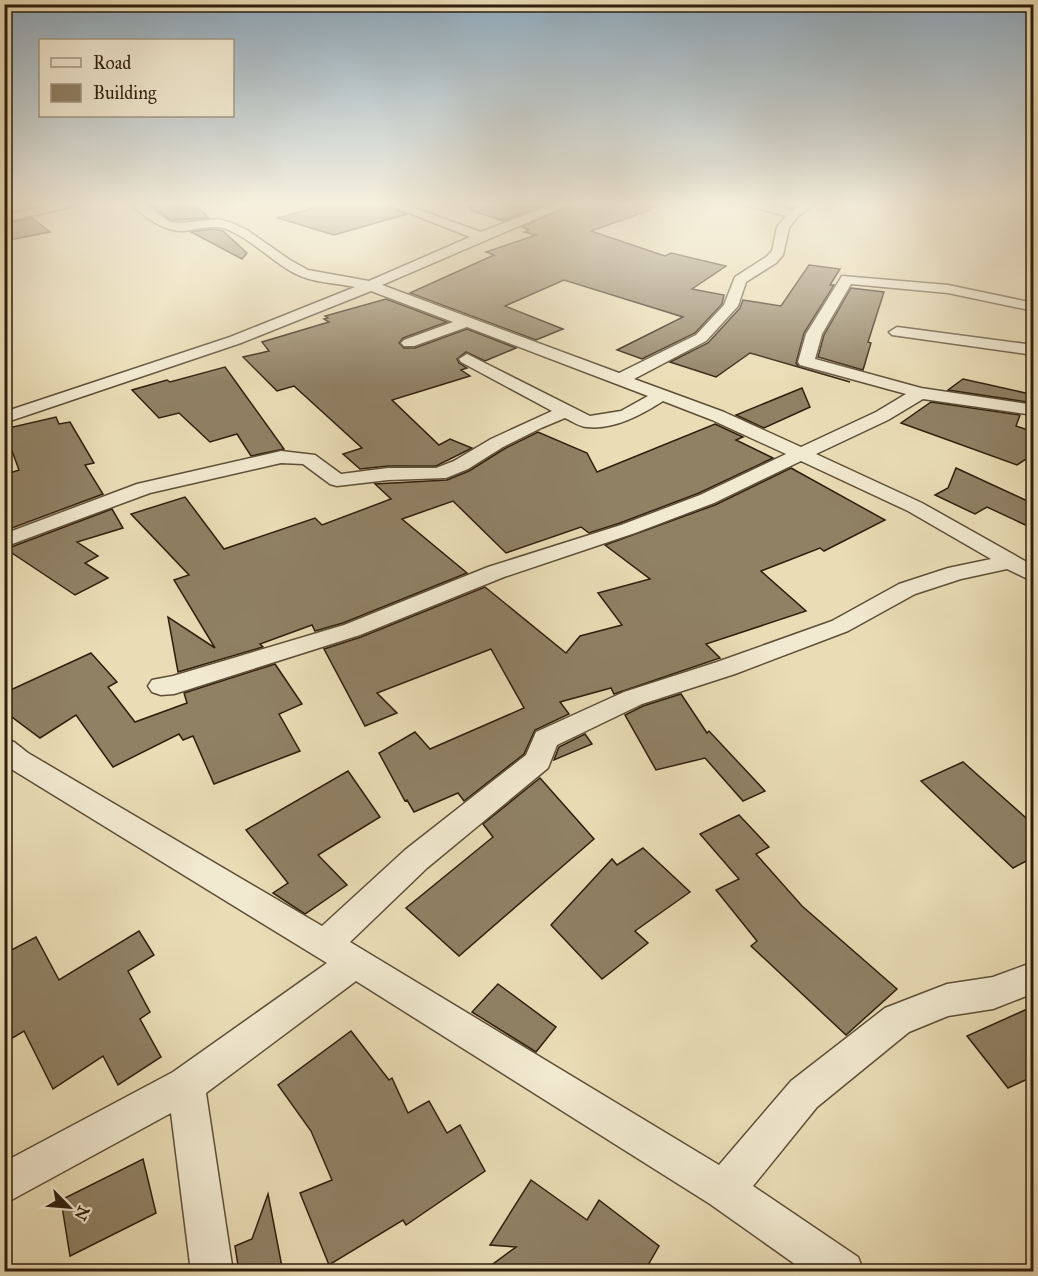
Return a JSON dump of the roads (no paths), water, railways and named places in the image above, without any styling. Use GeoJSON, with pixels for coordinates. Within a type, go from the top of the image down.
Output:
{"type":"FeatureCollection","features":[{"type":"Feature","properties":{"kind":"street"},"geometry":{"type":"LineString","coordinates":[[288,265],[304,273],[371,286],[662,394],[801,452],[915,507],[1034,575]]}},
{"type":"Feature","properties":{"kind":"street"},"geometry":{"type":"LineString","coordinates":[[4,418],[268,328],[417,265]]}},
{"type":"Feature","properties":{"kind":"street"},"geometry":{"type":"LineString","coordinates":[[621,379],[701,338],[731,306],[740,280],[764,265]]}},
{"type":"Feature","properties":{"kind":"street"},"geometry":{"type":"LineString","coordinates":[[1034,307],[948,289],[847,279],[814,334],[806,362],[920,393],[1034,410]]}},
{"type":"Feature","properties":{"kind":"street"},"geometry":{"type":"LineString","coordinates":[[409,343],[466,322]]}},
{"type":"Feature","properties":{"kind":"street"},"geometry":{"type":"LineString","coordinates":[[897,332],[1034,350]]}},
{"type":"Feature","properties":{"kind":"street"},"geometry":{"type":"LineString","coordinates":[[467,359],[564,412],[587,422],[610,422],[624,417],[662,394]]}},
{"type":"Feature","properties":{"kind":"street"},"geometry":{"type":"LineString","coordinates":[[161,686],[174,685],[352,630],[496,572],[628,529],[707,499],[801,452],[882,416],[920,393]]}},
{"type":"Feature","properties":{"kind":"street"},"geometry":{"type":"LineString","coordinates":[[4,541],[144,488],[281,457],[308,459],[337,480],[388,474],[439,474],[461,465],[535,424],[564,412]]}},
{"type":"Feature","properties":{"kind":"street"},"geometry":{"type":"LineString","coordinates":[[4,1184],[186,1085],[340,953],[416,859],[538,760],[546,739],[633,698],[726,668],[840,626],[907,590],[957,573],[1009,562]]}},
{"type":"Feature","properties":{"kind":"street"},"geometry":{"type":"LineString","coordinates":[[9,758],[340,953],[724,1190],[843,1272]]}},
{"type":"Feature","properties":{"kind":"street"},"geometry":{"type":"LineString","coordinates":[[724,1190],[804,1094],[897,1020],[947,1000],[993,993],[1034,977]]}},
{"type":"Feature","properties":{"kind":"street"},"geometry":{"type":"LineString","coordinates":[[186,1085],[212,1272]]}}]}
